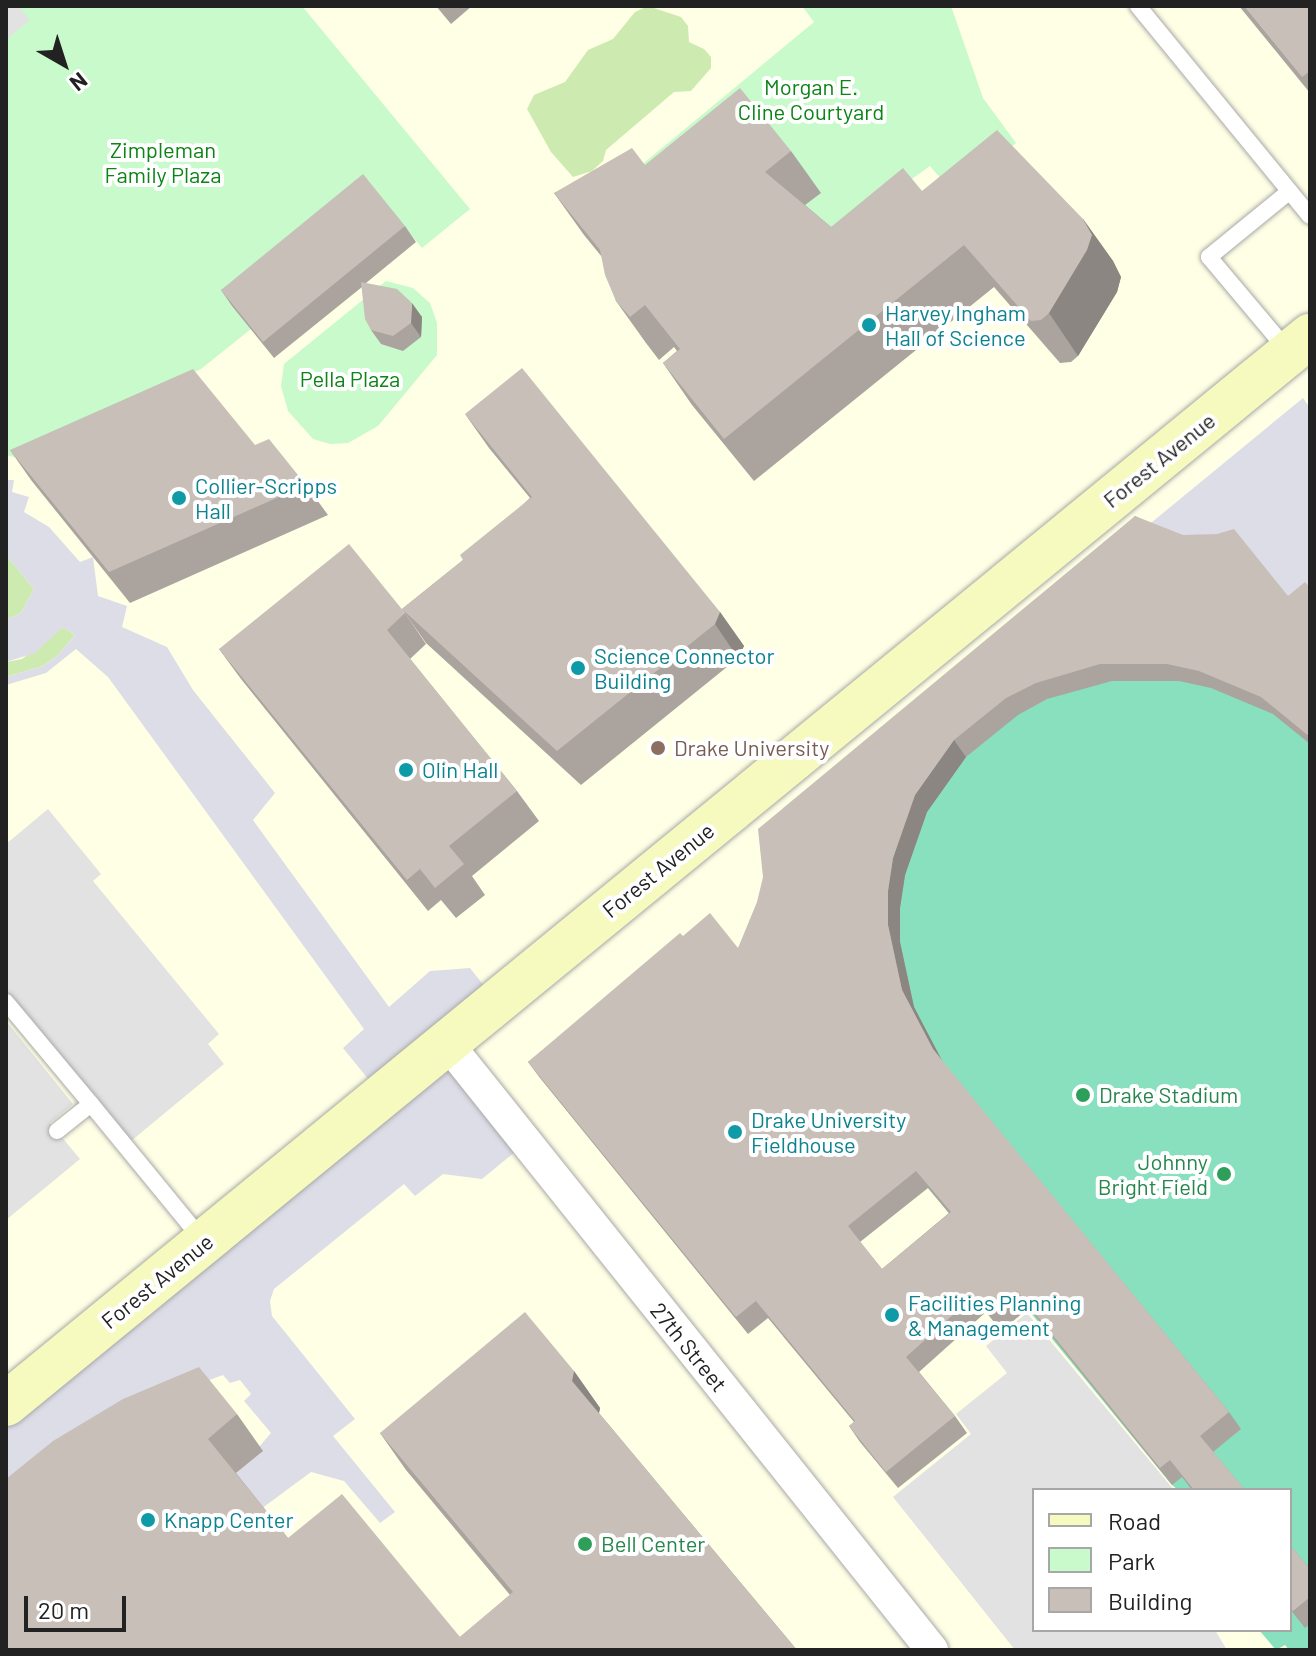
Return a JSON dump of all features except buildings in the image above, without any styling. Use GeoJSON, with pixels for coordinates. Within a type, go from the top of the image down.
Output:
{"type":"FeatureCollection","features":[{"type":"Feature","properties":{"kind":"main road","name":"Forest Avenue"},"geometry":{"type":"LineString","coordinates":[[6,1404],[1300,344]]}},
{"type":"Feature","properties":{"kind":"street","name":"27th Street"},"geometry":{"type":"LineString","coordinates":[[447,1043],[932,1650]]}},
{"type":"Feature","properties":{"kind":"lane"},"geometry":{"type":"LineString","coordinates":[[1138,6],[1310,216]]}},
{"type":"Feature","properties":{"kind":"lane"},"geometry":{"type":"LineString","coordinates":[[1290,191],[1209,257],[1300,344]]}},
{"type":"Feature","properties":{"kind":"lane"},"geometry":{"type":"LineString","coordinates":[[6,1002],[204,1242]]}},
{"type":"Feature","properties":{"kind":"lane"},"geometry":{"type":"LineString","coordinates":[[57,1131],[91,1104]]}},
{"type":"Feature","properties":{"kind":"shaded area","name":"Drake University"},"geometry":{"type":"Polygon","coordinates":[[[6,6],[1310,6],[1310,1650],[6,1650],[6,6]]]}},
{"type":"Feature","properties":{"kind":"shaded area"},"geometry":{"type":"Polygon","coordinates":[[[18,6],[30,20],[6,40],[6,7],[18,6]]]}},
{"type":"Feature","properties":{"kind":"shaded area"},"geometry":{"type":"Polygon","coordinates":[[[1303,398],[1310,408],[1310,605],[1300,613],[1229,551],[1146,527],[1303,398]]]}},
{"type":"Feature","properties":{"kind":"shaded area"},"geometry":{"type":"Polygon","coordinates":[[[6,480],[14,480],[12,492],[29,497],[24,512],[49,527],[80,562],[93,557],[98,596],[127,606],[122,627],[167,647],[193,690],[275,793],[253,820],[389,1007],[430,971],[470,968],[497,1002],[447,1044],[526,1143],[482,1179],[443,1174],[415,1196],[404,1184],[274,1289],[270,1301],[272,1316],[355,1419],[333,1436],[395,1512],[380,1523],[344,1481],[311,1472],[261,1509],[234,1476],[271,1433],[244,1401],[251,1394],[240,1380],[230,1383],[223,1375],[187,1388],[6,1515],[6,1404],[382,1096],[343,1048],[364,1029],[108,677],[76,649],[46,673],[6,685],[6,677],[43,666],[57,656],[75,635],[63,627],[35,653],[6,662],[6,620],[21,613],[34,589],[6,555],[6,480]]]}},
{"type":"Feature","properties":{"kind":"shaded area"},"geometry":{"type":"Polygon","coordinates":[[[48,809],[101,874],[93,881],[219,1034],[208,1044],[224,1064],[125,1146],[6,1002],[6,844],[48,809]]]}},
{"type":"Feature","properties":{"kind":"shaded area"},"geometry":{"type":"Polygon","coordinates":[[[6,1021],[73,1104],[50,1123],[80,1159],[6,1220],[6,1021]]]}},
{"type":"Feature","properties":{"kind":"shaded area"},"geometry":{"type":"Polygon","coordinates":[[[1027,1313],[1172,1488],[1032,1488],[1032,1632],[1216,1632],[1227,1650],[1015,1650],[893,1497],[971,1434],[956,1414],[1007,1373],[986,1346],[1027,1313]]]}},
{"type":"Feature","properties":{"kind":"green space","name":"Zimpleman Family Plaza"},"geometry":{"type":"Polygon","coordinates":[[[6,6],[302,6],[470,209],[422,248],[375,191],[251,329],[201,369],[14,457],[6,455],[6,6]]]}},
{"type":"Feature","properties":{"kind":"green space"},"geometry":{"type":"Polygon","coordinates":[[[648,6],[681,17],[688,26],[689,42],[704,49],[711,57],[711,68],[691,91],[674,92],[606,150],[603,161],[592,171],[573,177],[551,152],[527,109],[534,95],[565,82],[588,50],[613,39],[635,12],[648,6]]]}},
{"type":"Feature","properties":{"kind":"green space","name":"Morgan E. Cline Courtyard"},"geometry":{"type":"Polygon","coordinates":[[[802,6],[951,6],[983,98],[1016,143],[953,193],[930,166],[839,231],[639,167],[814,22],[802,6]]]}},
{"type":"Feature","properties":{"kind":"green space","name":"Pella Plaza"},"geometry":{"type":"Polygon","coordinates":[[[386,281],[413,288],[430,303],[437,323],[437,355],[378,426],[348,443],[330,444],[313,439],[288,411],[281,386],[284,364],[386,281]]]}},
{"type":"Feature","properties":{"kind":"green space","name":"Drake Stadium"},"geometry":{"type":"Polygon","coordinates":[[[1147,532],[1310,605],[1310,1650],[1289,1650],[1285,1645],[1276,1650],[1261,1632],[1292,1632],[1292,1488],[1176,1488],[1172,1485],[928,1188],[769,919],[1147,532]]]}},
{"type":"Feature","properties":{"kind":"green space"},"geometry":{"type":"Polygon","coordinates":[[[6,555],[34,589],[21,613],[6,620],[6,555]]]}},
{"type":"Feature","properties":{"kind":"green space"},"geometry":{"type":"Polygon","coordinates":[[[63,627],[75,635],[57,656],[43,666],[6,677],[6,662],[22,659],[63,627]]]}},
{"type":"Feature","properties":{"kind":"place","name":"Harvey Ingham Hall of Science"},"geometry":{"type":"Point","coordinates":[869,325]}},
{"type":"Feature","properties":{"kind":"place","name":"Collier-Scripps Hall"},"geometry":{"type":"Point","coordinates":[179,498]}},
{"type":"Feature","properties":{"kind":"place","name":"Science Connector Building"},"geometry":{"type":"Point","coordinates":[578,668]}},
{"type":"Feature","properties":{"kind":"place","name":"Drake University"},"geometry":{"type":"Point","coordinates":[658,748]}},
{"type":"Feature","properties":{"kind":"place","name":"Olin Hall"},"geometry":{"type":"Point","coordinates":[406,770]}},
{"type":"Feature","properties":{"kind":"place","name":"Drake Stadium"},"geometry":{"type":"Point","coordinates":[1083,1095]}},
{"type":"Feature","properties":{"kind":"place","name":"Drake University Fieldhouse"},"geometry":{"type":"Point","coordinates":[735,1132]}},
{"type":"Feature","properties":{"kind":"place","name":"Johnny Bright Field"},"geometry":{"type":"Point","coordinates":[1224,1174]}},
{"type":"Feature","properties":{"kind":"place","name":"Facilities Planning & Management"},"geometry":{"type":"Point","coordinates":[892,1315]}},
{"type":"Feature","properties":{"kind":"place","name":"Knapp Center"},"geometry":{"type":"Point","coordinates":[148,1520]}},
{"type":"Feature","properties":{"kind":"place","name":"Bell Center"},"geometry":{"type":"Point","coordinates":[585,1544]}}]}
